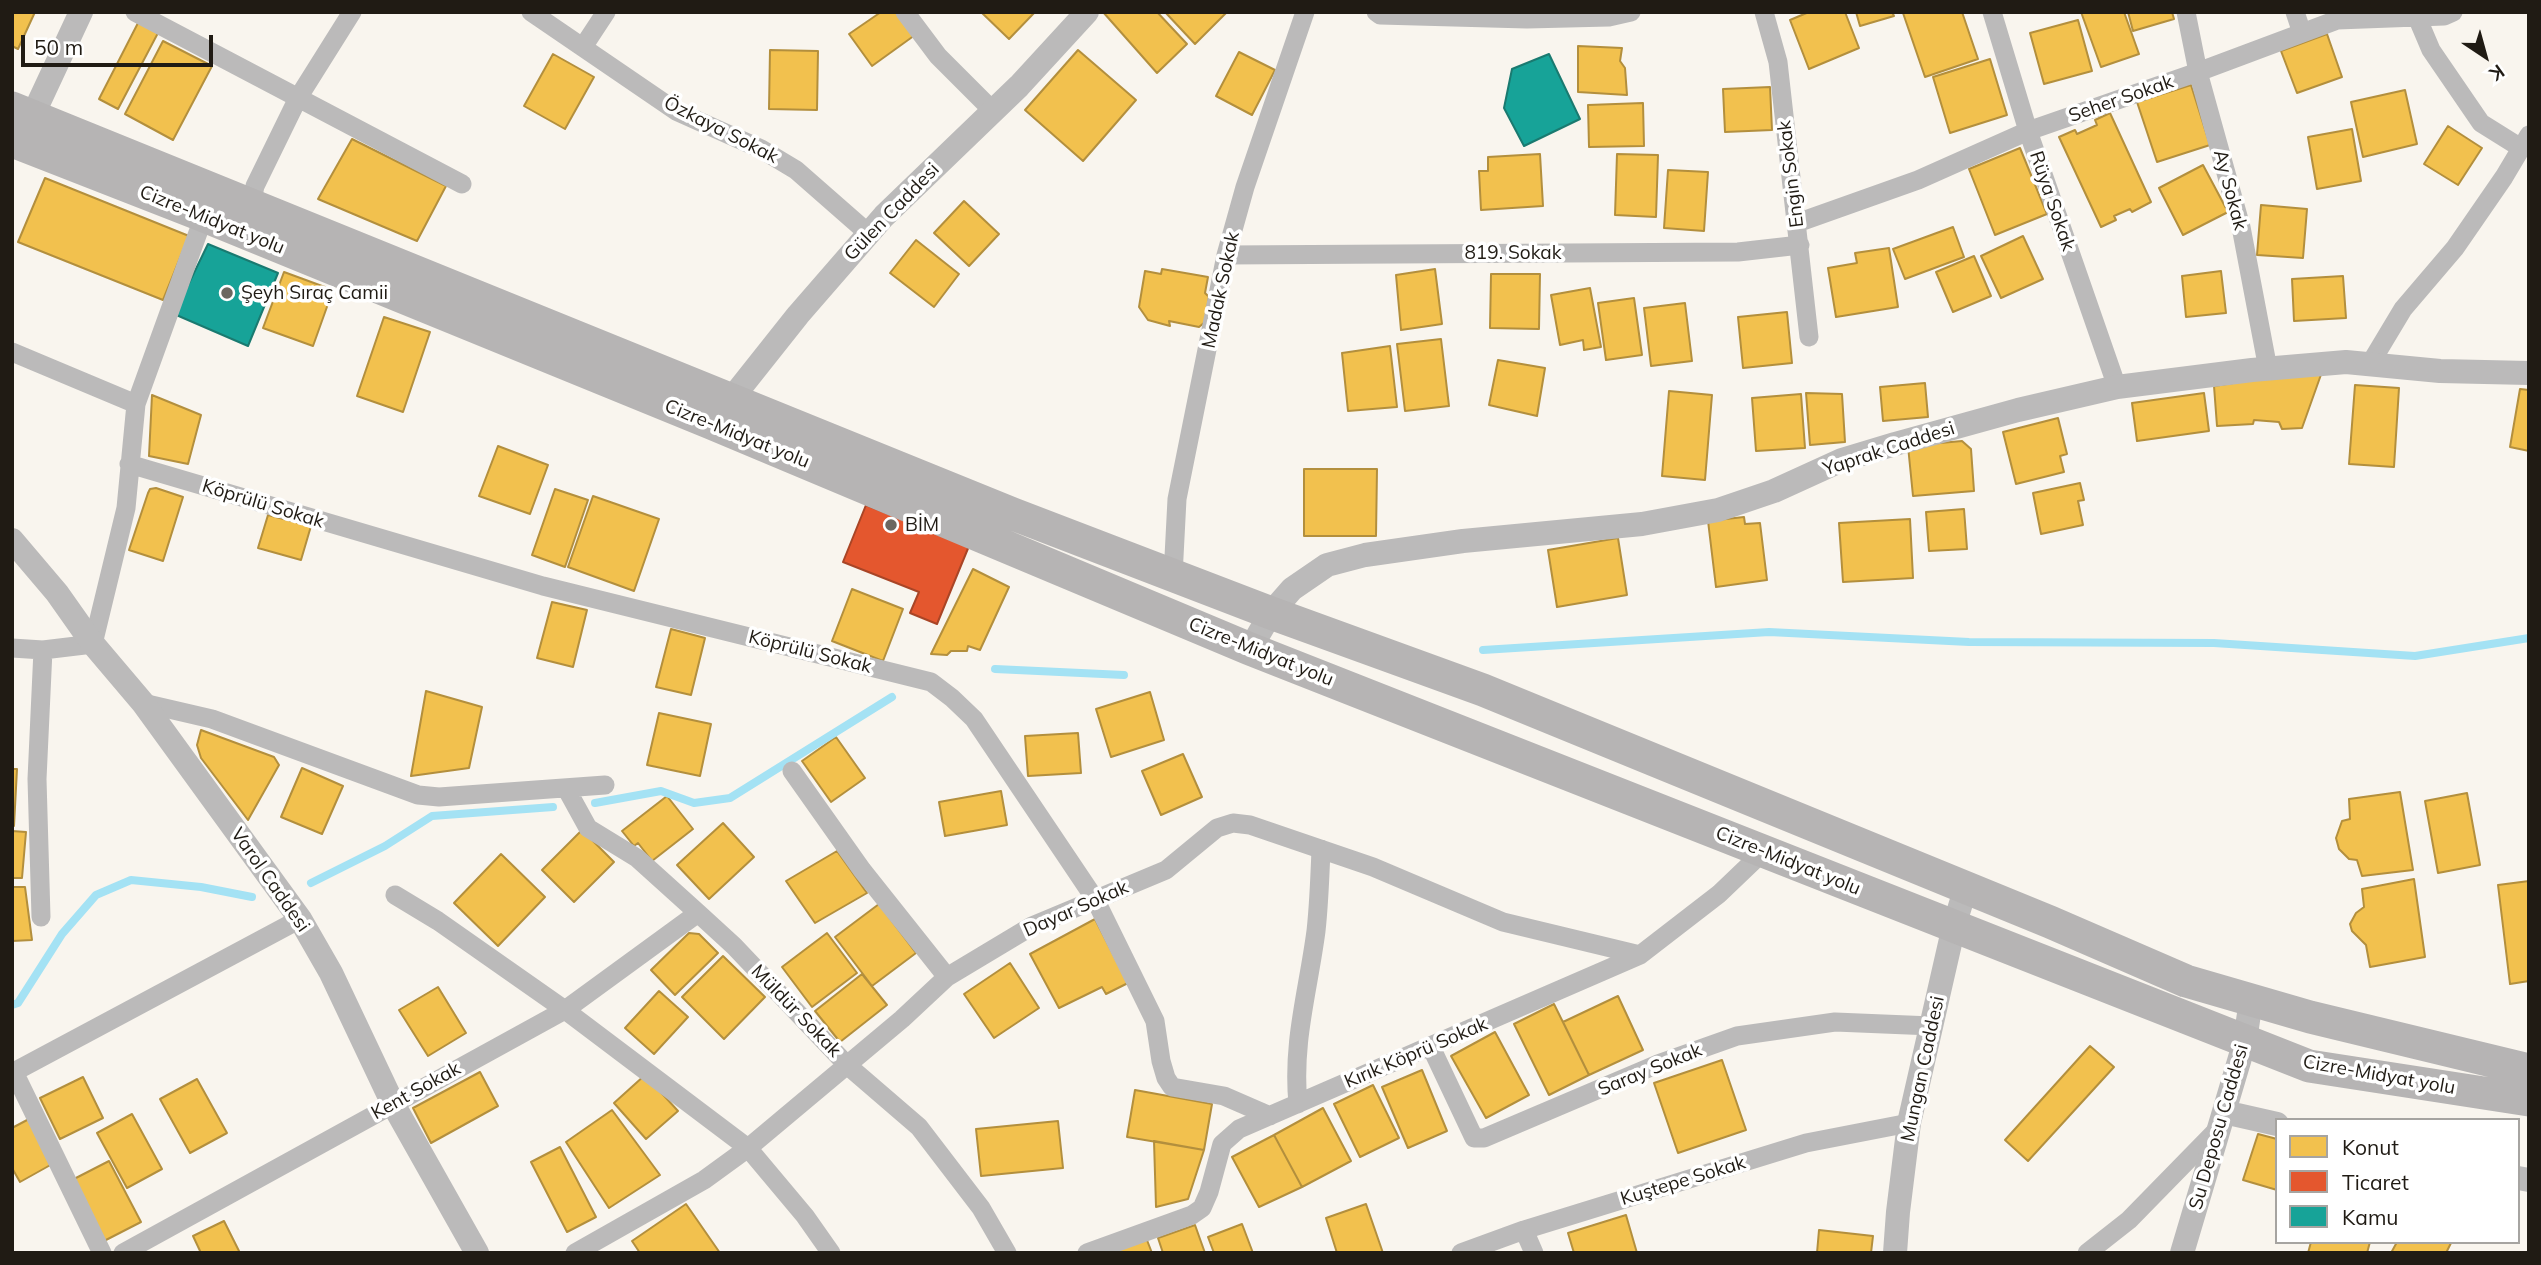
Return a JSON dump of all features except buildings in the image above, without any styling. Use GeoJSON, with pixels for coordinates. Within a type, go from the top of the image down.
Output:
{"type":"FeatureCollection","features":[{"type":"Feature","properties":{"kind":"highway","name":"Cizre-Midyat yolu"},"geometry":{"type":"LineString","coordinates":[[19,127],[251,206],[721,412],[1250,649],[2309,1066],[2529,1100]]}},
{"type":"Feature","properties":{"kind":"highway","name":"Cizre-Midyat yolu"},"geometry":{"type":"LineString","coordinates":[[19,127],[204,216],[721,412],[1483,690],[1966,887],[2186,981],[2310,1017],[2529,1069]]}},
{"type":"Feature","properties":{"kind":"street"},"geometry":{"type":"LineString","coordinates":[[19,127],[81,12]]}},
{"type":"Feature","properties":{"kind":"street"},"geometry":{"type":"LineString","coordinates":[[135,12],[462,184]]}},
{"type":"Feature","properties":{"kind":"street"},"geometry":{"type":"LineString","coordinates":[[251,206],[256,186],[298,98],[352,12]]}},
{"type":"Feature","properties":{"kind":"street","name":"Özkaya Sokak"},"geometry":{"type":"LineString","coordinates":[[531,12],[676,111],[761,149],[796,170],[869,234]]}},
{"type":"Feature","properties":{"kind":"street"},"geometry":{"type":"LineString","coordinates":[[583,47],[606,12]]}},
{"type":"Feature","properties":{"kind":"street"},"geometry":{"type":"LineString","coordinates":[[905,12],[938,56],[993,111]]}},
{"type":"Feature","properties":{"kind":"street","name":"Gülen Caddesi"},"geometry":{"type":"LineString","coordinates":[[721,412],[797,315],[884,216],[993,111],[1087,12]]}},
{"type":"Feature","properties":{"kind":"street","name":"Madak Sokak"},"geometry":{"type":"LineString","coordinates":[[1173,576],[1177,499],[1226,255],[1245,187],[1305,12]]}},
{"type":"Feature","properties":{"kind":"street"},"geometry":{"type":"LineString","coordinates":[[1376,12],[1380,15],[1527,19],[1609,17],[1631,12]]}},
{"type":"Feature","properties":{"kind":"street","name":"Engin Sokak"},"geometry":{"type":"LineString","coordinates":[[1764,12],[1778,62],[1809,337]]}},
{"type":"Feature","properties":{"kind":"street","name":"Rüya Sokak"},"geometry":{"type":"LineString","coordinates":[[1992,12],[2028,131],[2117,387]]}},
{"type":"Feature","properties":{"kind":"street","name":"Ay Sokak"},"geometry":{"type":"LineString","coordinates":[[2186,12],[2198,72],[2241,227],[2268,369]]}},
{"type":"Feature","properties":{"kind":"street"},"geometry":{"type":"LineString","coordinates":[[2295,12],[2302,33]]}},
{"type":"Feature","properties":{"kind":"street","name":"Seher Sokak"},"geometry":{"type":"LineString","coordinates":[[1797,223],[1918,180],[2028,131],[2337,20],[2444,16],[2453,12]]}},
{"type":"Feature","properties":{"kind":"street"},"geometry":{"type":"LineString","coordinates":[[2370,364],[2403,310],[2455,248],[2504,177],[2525,141],[2482,123],[2431,50],[2417,17]]}},
{"type":"Feature","properties":{"kind":"street"},"geometry":{"type":"LineString","coordinates":[[12,648],[43,650],[93,644],[125,508],[136,404],[204,216]]}},
{"type":"Feature","properties":{"kind":"street","name":"819. Sokak"},"geometry":{"type":"LineString","coordinates":[[1226,255],[1738,252],[1800,245]]}},
{"type":"Feature","properties":{"kind":"street"},"geometry":{"type":"LineString","coordinates":[[12,352],[136,404]]}},
{"type":"Feature","properties":{"kind":"street","name":"Yaprak Caddesi"},"geometry":{"type":"LineString","coordinates":[[1250,649],[1271,613],[1292,589],[1327,565],[1365,555],[1463,541],[1642,524],[1718,510],[1774,491],[1842,460],[2018,410],[2117,387],[2346,362],[2440,371],[2529,373]]}},
{"type":"Feature","properties":{"kind":"street","name":"Köprülü Sokak"},"geometry":{"type":"LineString","coordinates":[[129,464],[543,586],[931,682],[953,698],[974,719],[1094,899],[1155,1021],[1161,1061],[1166,1079],[1172,1087],[1224,1096],[1270,1116]]}},
{"type":"Feature","properties":{"kind":"street","name":"Varol Caddesi"},"geometry":{"type":"LineString","coordinates":[[12,540],[57,593],[93,644],[144,703],[300,919],[331,973],[393,1104],[477,1253]]}},
{"type":"Feature","properties":{"kind":"street"},"geometry":{"type":"LineString","coordinates":[[41,917],[37,779],[43,650]]}},
{"type":"Feature","properties":{"kind":"street"},"geometry":{"type":"LineString","coordinates":[[144,703],[212,719],[418,795],[439,797],[605,785]]}},
{"type":"Feature","properties":{"kind":"street"},"geometry":{"type":"LineString","coordinates":[[792,771],[862,870],[947,977]]}},
{"type":"Feature","properties":{"kind":"street","name":"Müldür Sokak"},"geometry":{"type":"LineString","coordinates":[[566,788],[589,828],[637,858],[698,913],[734,946],[847,1065],[919,1126],[981,1208],[1007,1253]]}},
{"type":"Feature","properties":{"kind":"street","name":"Dayar Sokak"},"geometry":{"type":"LineString","coordinates":[[575,1253],[704,1180],[748,1148],[947,977],[1032,926],[1166,870],[1217,828],[1233,823],[1250,825],[1373,867],[1503,922],[1640,955]]}},
{"type":"Feature","properties":{"kind":"street"},"geometry":{"type":"LineString","coordinates":[[1298,1104],[1295,1077],[1297,1037],[1316,930],[1321,849]]}},
{"type":"Feature","properties":{"kind":"street","name":"Kırık Köprü Sokak"},"geometry":{"type":"LineString","coordinates":[[1087,1253],[1192,1215],[1202,1208],[1222,1144],[1239,1129],[1640,955],[1709,902],[1764,852]]}},
{"type":"Feature","properties":{"kind":"street","name":"Mungan Caddesi"},"geometry":{"type":"LineString","coordinates":[[1895,1253],[1909,1123],[1954,926],[1966,887]]}},
{"type":"Feature","properties":{"kind":"street"},"geometry":{"type":"LineString","coordinates":[[394,895],[438,920],[565,1010],[748,1148],[805,1216],[831,1253]]}},
{"type":"Feature","properties":{"kind":"street","name":"Kent Sokak"},"geometry":{"type":"LineString","coordinates":[[122,1253],[565,1010],[698,913]]}},
{"type":"Feature","properties":{"kind":"street"},"geometry":{"type":"LineString","coordinates":[[102,1253],[13,1073],[300,919]]}},
{"type":"Feature","properties":{"kind":"street","name":"Su Deposu Caddesi"},"geometry":{"type":"LineString","coordinates":[[2188,1251],[2221,1120],[2245,1041],[2251,1000]]}},
{"type":"Feature","properties":{"kind":"street","name":"Saray Sokak"},"geometry":{"type":"LineString","coordinates":[[1431,1047],[1474,1138],[1484,1138],[1658,1064],[1737,1036],[1835,1022],[1932,1026]]}},
{"type":"Feature","properties":{"kind":"street"},"geometry":{"type":"LineString","coordinates":[[2087,1253],[2129,1220],[2221,1120],[2275,1124]]}},
{"type":"Feature","properties":{"kind":"street","name":"Kuştepe Sokak"},"geometry":{"type":"LineString","coordinates":[[1461,1253],[1524,1230],[1806,1143],[1909,1123]]}},
{"type":"Feature","properties":{"kind":"street"},"geometry":{"type":"LineString","coordinates":[[1524,1230],[1534,1253]]}},
{"type":"Feature","properties":{"kind":"waterway"},"geometry":{"type":"LineString","coordinates":[[1483,650],[1769,632],[1969,642],[2214,643],[2415,656],[2529,638]]}},
{"type":"Feature","properties":{"kind":"waterway"},"geometry":{"type":"LineString","coordinates":[[995,669],[1124,675]]}},
{"type":"Feature","properties":{"kind":"waterway"},"geometry":{"type":"LineString","coordinates":[[595,803],[661,791],[694,803],[730,798],[892,697]]}},
{"type":"Feature","properties":{"kind":"waterway"},"geometry":{"type":"LineString","coordinates":[[311,883],[385,846],[432,816],[553,807]]}},
{"type":"Feature","properties":{"kind":"waterway"},"geometry":{"type":"LineString","coordinates":[[12,1005],[18,1003],[62,934],[96,895],[131,880],[201,887],[252,897]]}},
{"type":"Feature","properties":{"kind":"place","name":"Şeyh Sıraç Camii"},"geometry":{"type":"Point","coordinates":[227,293]}},
{"type":"Feature","properties":{"kind":"place","name":"BİM"},"geometry":{"type":"Point","coordinates":[891,525]}}]}
